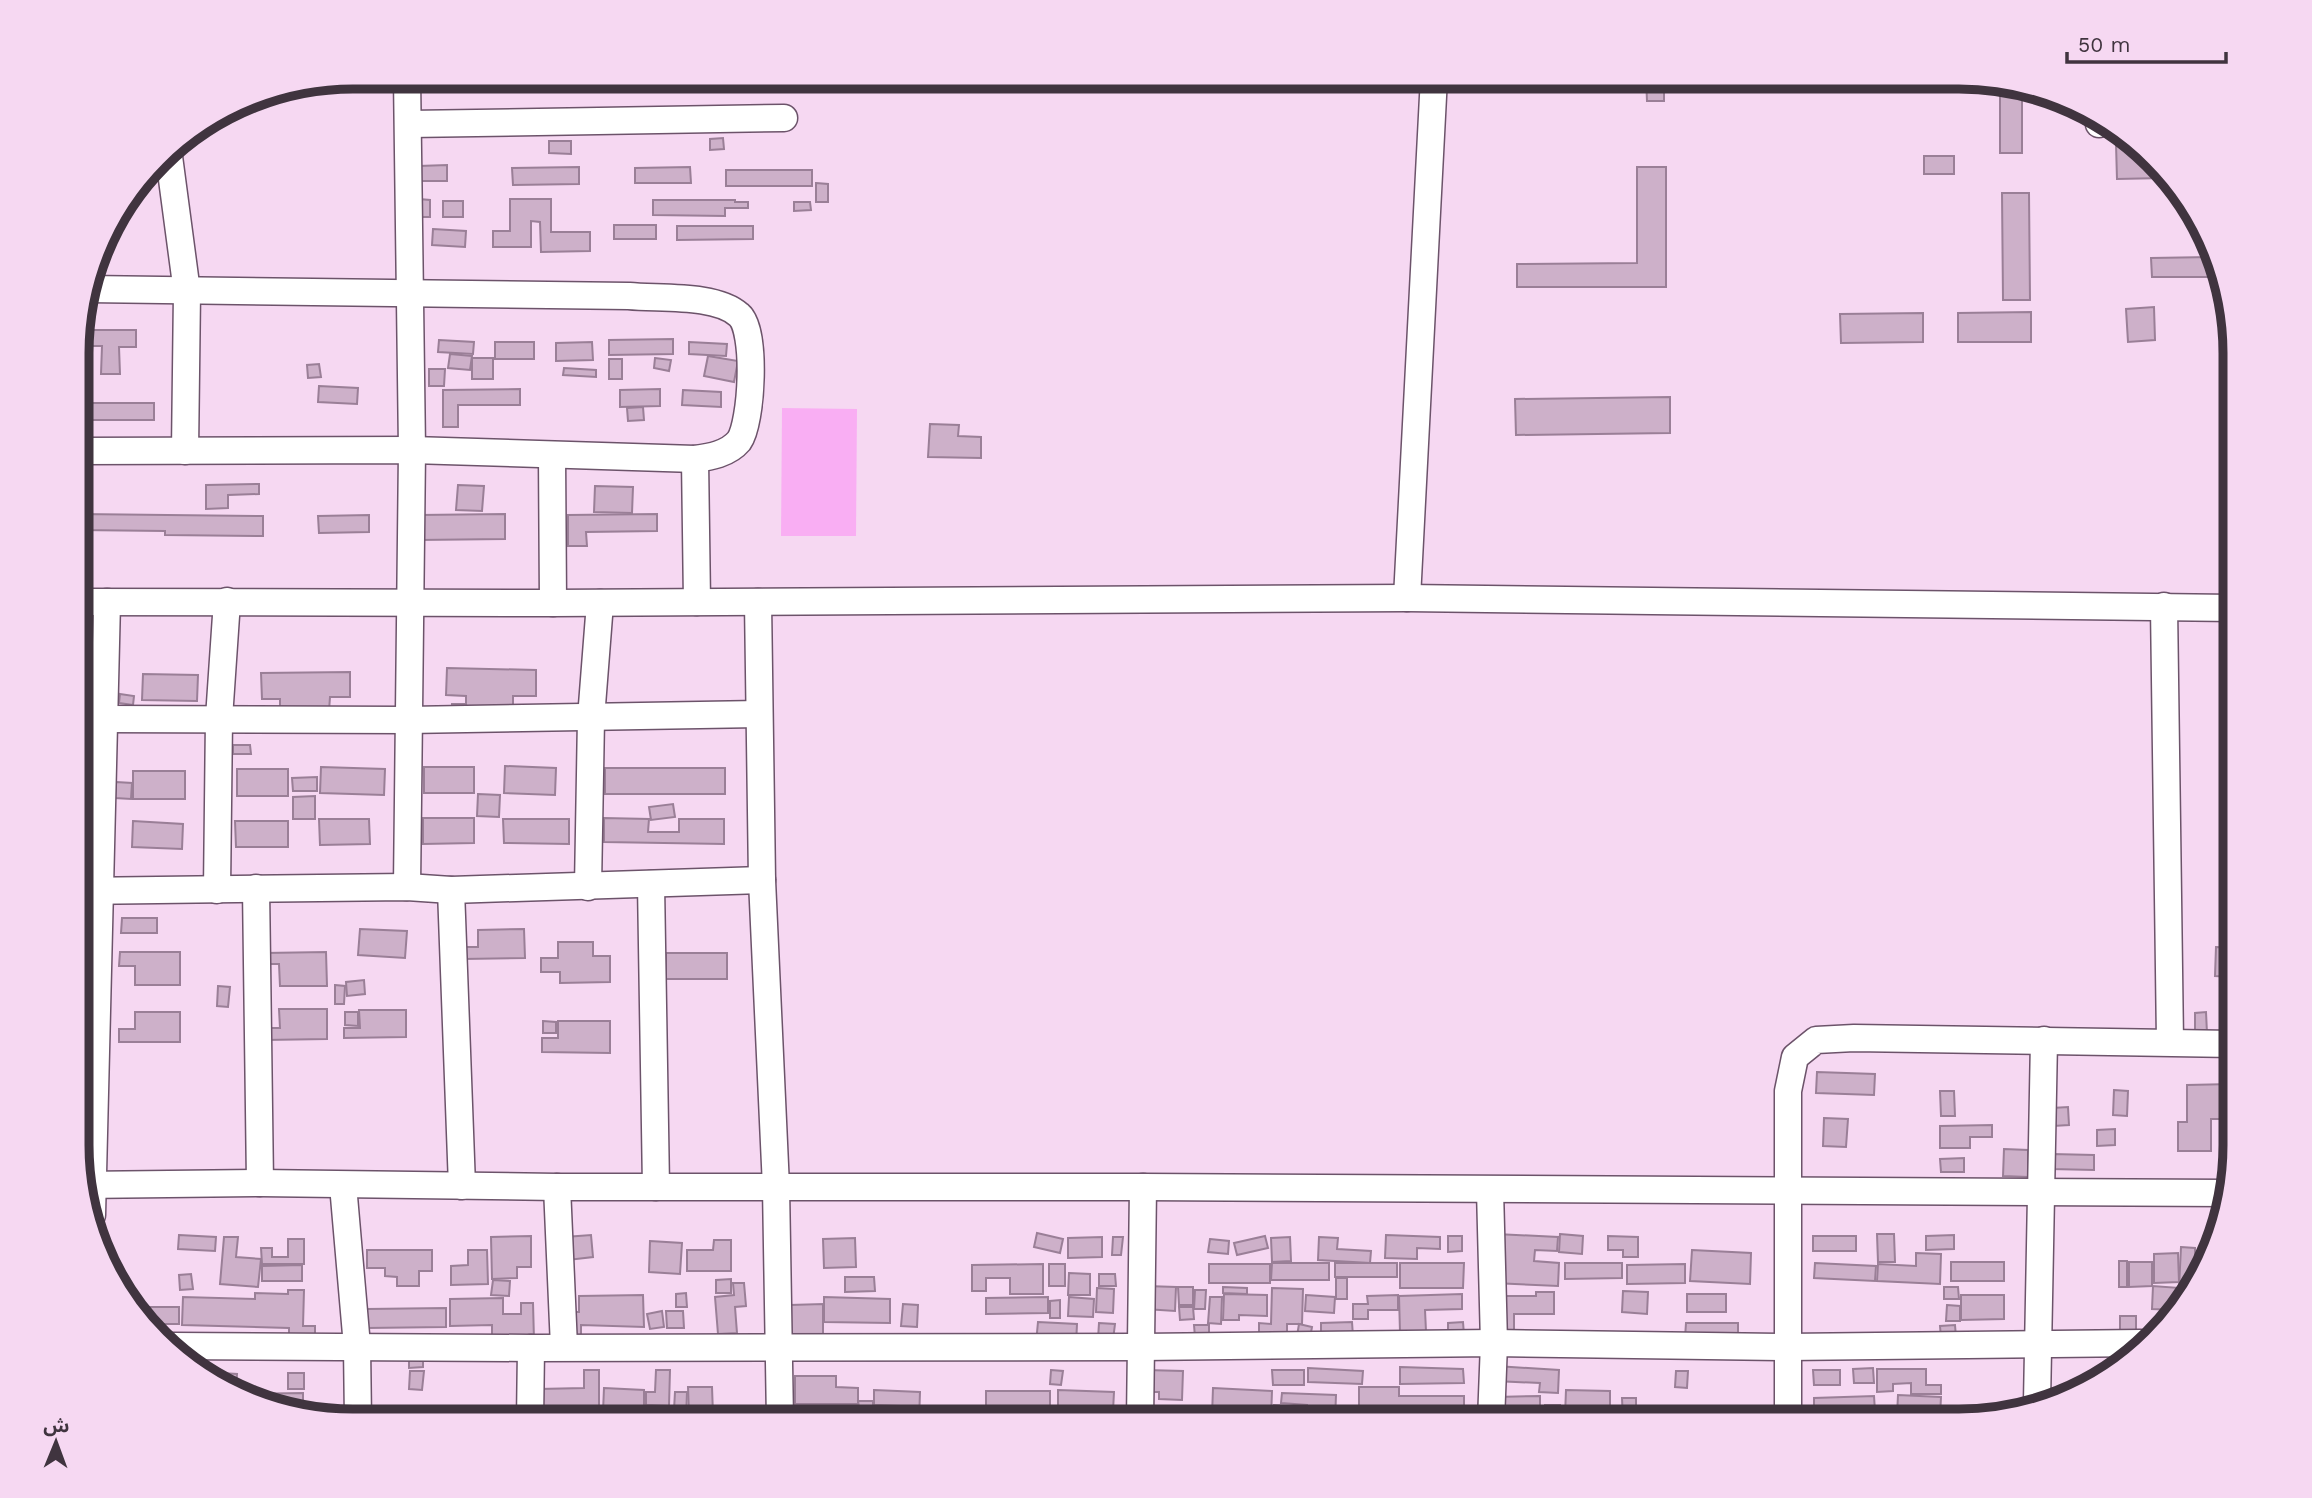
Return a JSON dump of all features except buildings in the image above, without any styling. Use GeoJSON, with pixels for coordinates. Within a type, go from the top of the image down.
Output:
{"type":"FeatureCollection","features":[{"type":"Feature","properties":{"kind":"street"},"geometry":{"type":"LineString","coordinates":[[407,887],[412,450],[408,89]]}},
{"type":"Feature","properties":{"kind":"street"},"geometry":{"type":"LineString","coordinates":[[1407,598],[1432,89]]}},
{"type":"Feature","properties":{"kind":"street"},"geometry":{"type":"LineString","coordinates":[[409,124],[784,118]]}},
{"type":"Feature","properties":{"kind":"street"},"geometry":{"type":"LineString","coordinates":[[164,170],[187,292],[185,451]]}},
{"type":"Feature","properties":{"kind":"street"},"geometry":{"type":"LineString","coordinates":[[89,451],[412,450],[695,459],[728,450],[739,440],[746,424],[752,353],[748,330],[742,317],[717,302],[629,296],[97,289]]}},
{"type":"Feature","properties":{"kind":"street"},"geometry":{"type":"LineString","coordinates":[[552,455],[553,603]]}},
{"type":"Feature","properties":{"kind":"street"},"geometry":{"type":"LineString","coordinates":[[695,459],[697,602]]}},
{"type":"Feature","properties":{"kind":"street"},"geometry":{"type":"LineString","coordinates":[[89,602],[600,603],[1407,598],[2223,608]]}},
{"type":"Feature","properties":{"kind":"street"},"geometry":{"type":"LineString","coordinates":[[217,890],[219,718],[228,601]]}},
{"type":"Feature","properties":{"kind":"street"},"geometry":{"type":"LineString","coordinates":[[107,602],[103,719],[89,891],[407,887],[451,890],[762,880]]}},
{"type":"Feature","properties":{"kind":"street"},"geometry":{"type":"LineString","coordinates":[[758,602],[762,880],[776,1187],[780,1409]]}},
{"type":"Feature","properties":{"kind":"street"},"geometry":{"type":"LineString","coordinates":[[588,887],[591,718],[600,603]]}},
{"type":"Feature","properties":{"kind":"street"},"geometry":{"type":"LineString","coordinates":[[2164,606],[2170,1042]]}},
{"type":"Feature","properties":{"kind":"street"},"geometry":{"type":"LineString","coordinates":[[103,719],[408,720],[759,714]]}},
{"type":"Feature","properties":{"kind":"street"},"geometry":{"type":"LineString","coordinates":[[651,884],[656,1187]]}},
{"type":"Feature","properties":{"kind":"street"},"geometry":{"type":"LineString","coordinates":[[256,888],[260,1183]]}},
{"type":"Feature","properties":{"kind":"street"},"geometry":{"type":"LineString","coordinates":[[451,890],[462,1186]]}},
{"type":"Feature","properties":{"kind":"street"},"geometry":{"type":"LineString","coordinates":[[1788,1409],[1788,1091],[1795,1057],[1816,1040],[1854,1038],[2223,1044]]}},
{"type":"Feature","properties":{"kind":"street"},"geometry":{"type":"LineString","coordinates":[[2037,1397],[2044,1040]]}},
{"type":"Feature","properties":{"kind":"street"},"geometry":{"type":"LineString","coordinates":[[93,1185],[260,1183],[558,1187],[2218,1193]]}},
{"type":"Feature","properties":{"kind":"street"},"geometry":{"type":"LineString","coordinates":[[343,1185],[357,1346],[358,1409]]}},
{"type":"Feature","properties":{"kind":"street"},"geometry":{"type":"LineString","coordinates":[[558,1187],[564,1348]]}},
{"type":"Feature","properties":{"kind":"street"},"geometry":{"type":"LineString","coordinates":[[1140,1409],[1143,1187]]}},
{"type":"Feature","properties":{"kind":"street"},"geometry":{"type":"LineString","coordinates":[[1490,1190],[1494,1343],[1491,1409]]}},
{"type":"Feature","properties":{"kind":"street"},"geometry":{"type":"LineString","coordinates":[[183,1346],[1142,1347],[1494,1343],[1787,1347],[2133,1343]]}},
{"type":"Feature","properties":{"kind":"street"},"geometry":{"type":"LineString","coordinates":[[530,1409],[531,1348]]}},
{"type":"Feature","properties":{"kind":"shaded area"},"geometry":{"type":"Polygon","coordinates":[[[782,408],[857,409],[856,536],[781,536],[782,408]]]}}]}
